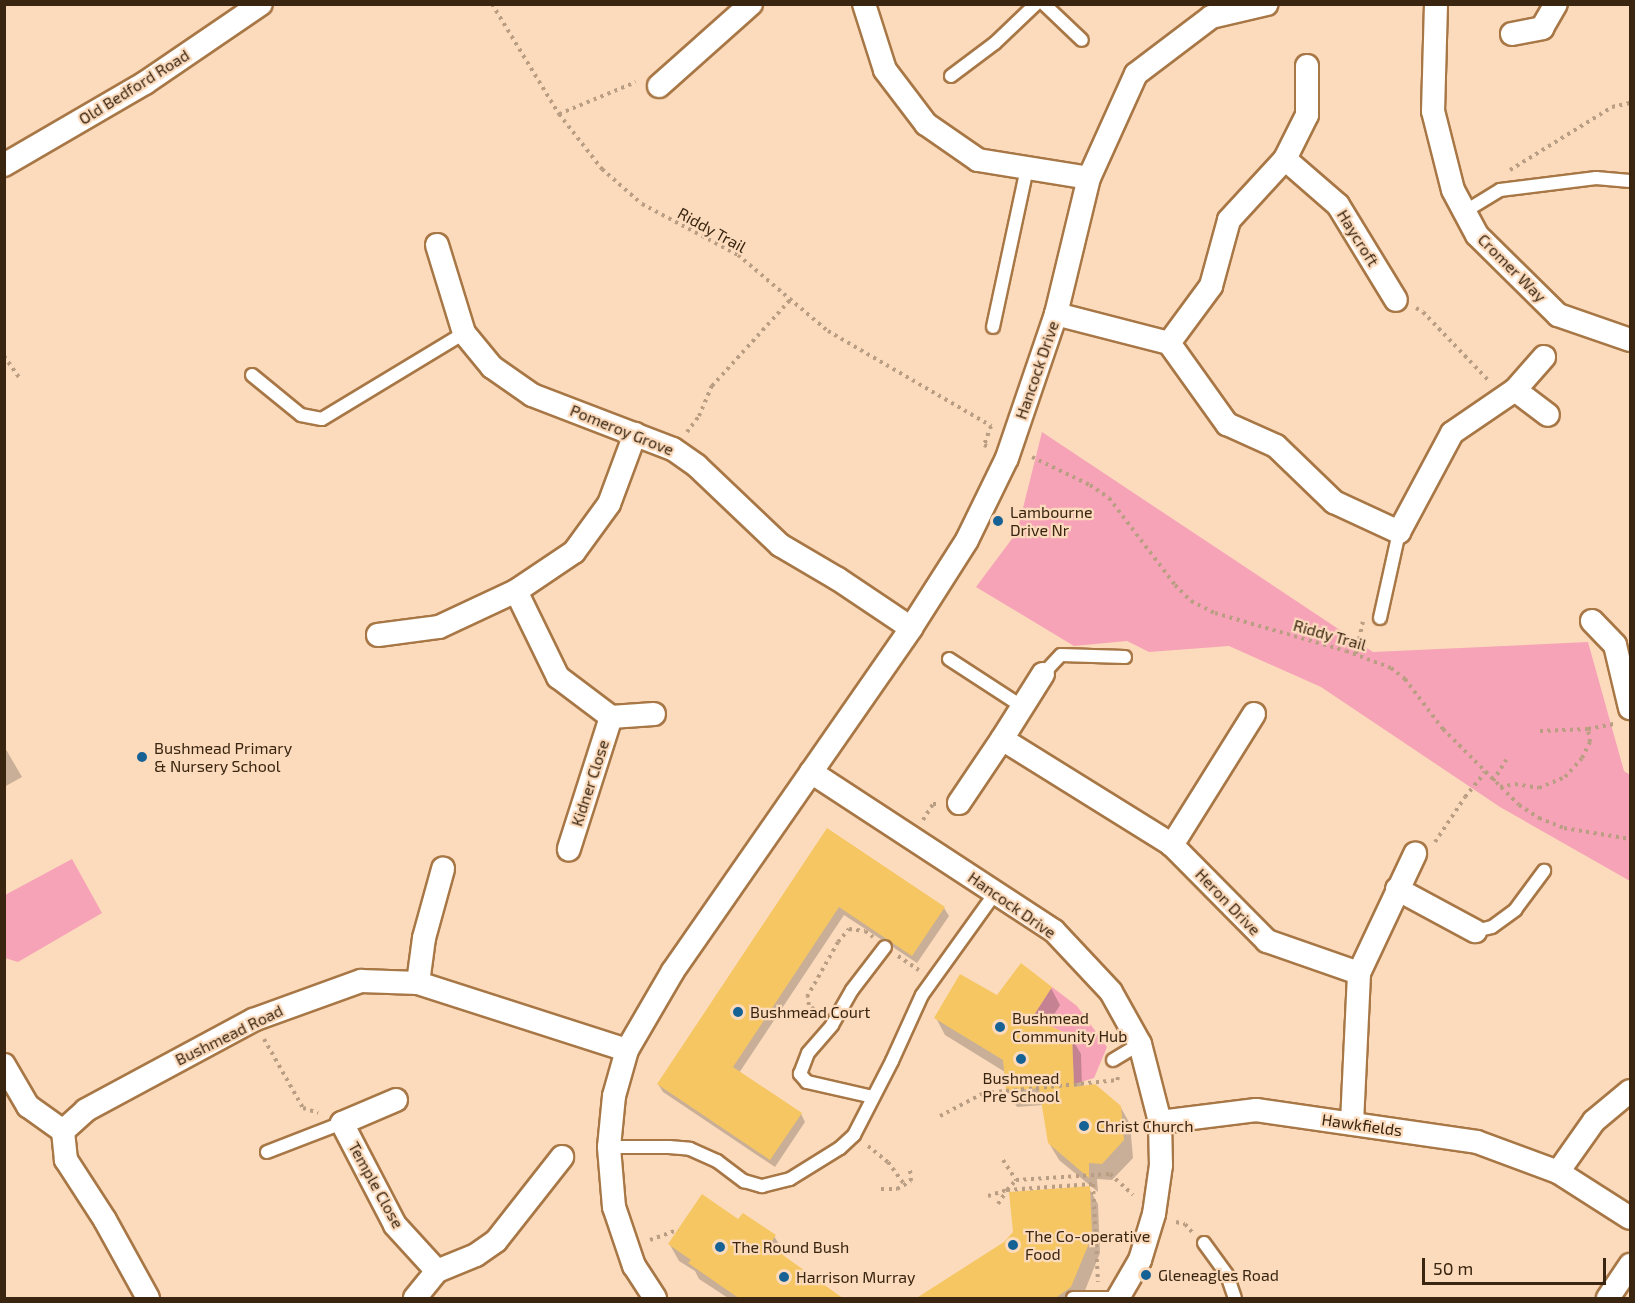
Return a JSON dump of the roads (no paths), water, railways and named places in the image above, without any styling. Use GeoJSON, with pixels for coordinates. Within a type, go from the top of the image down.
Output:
{"type":"FeatureCollection","features":[{"type":"Feature","properties":{"kind":"street","name":"Old Bedford Road"},"geometry":{"type":"LineString","coordinates":[[4,165],[145,83],[261,4]]}},
{"type":"Feature","properties":{"kind":"street"},"geometry":{"type":"LineString","coordinates":[[659,87],[718,31],[751,4]]}},
{"type":"Feature","properties":{"kind":"street"},"geometry":{"type":"LineString","coordinates":[[864,4],[885,70],[926,124],[978,160],[1089,178]]}},
{"type":"Feature","properties":{"kind":"street","name":"Hancock Drive"},"geometry":{"type":"LineString","coordinates":[[655,1299],[634,1266],[614,1207],[609,1148],[614,1096],[627,1050],[673,971],[911,628],[967,540],[1007,458],[1056,314],[1089,178],[1136,74],[1211,17],[1267,4]]}},
{"type":"Feature","properties":{"kind":"street","name":"Cromer Way"},"geometry":{"type":"LineString","coordinates":[[1436,4],[1433,111],[1453,190],[1477,235],[1558,315],[1630,340]]}},
{"type":"Feature","properties":{"kind":"street"},"geometry":{"type":"LineString","coordinates":[[1512,34],[1542,28],[1556,4]]}},
{"type":"Feature","properties":{"kind":"street"},"geometry":{"type":"LineString","coordinates":[[1169,343],[1211,286],[1229,220],[1285,159],[1307,115],[1307,66]]}},
{"type":"Feature","properties":{"kind":"street","name":"Haycroft"},"geometry":{"type":"LineString","coordinates":[[1285,159],[1338,205],[1396,300]]}},
{"type":"Feature","properties":{"kind":"street","name":"Pomeroy Grove"},"geometry":{"type":"LineString","coordinates":[[437,245],[464,333],[492,367],[532,395],[673,449],[697,466],[780,544],[838,579],[911,628]]}},
{"type":"Feature","properties":{"kind":"street"},"geometry":{"type":"LineString","coordinates":[[1056,314],[1169,343],[1227,424],[1276,446],[1334,502],[1399,532],[1452,433],[1509,393],[1544,357]]}},
{"type":"Feature","properties":{"kind":"street"},"geometry":{"type":"LineString","coordinates":[[1509,393],[1548,415]]}},
{"type":"Feature","properties":{"kind":"street"},"geometry":{"type":"LineString","coordinates":[[378,635],[439,627],[516,591],[574,552],[609,504],[635,434]]}},
{"type":"Feature","properties":{"kind":"street","name":"Kidner Close"},"geometry":{"type":"LineString","coordinates":[[516,591],[558,677],[611,717],[654,714]]}},
{"type":"Feature","properties":{"kind":"street"},"geometry":{"type":"LineString","coordinates":[[1592,621],[1615,645],[1627,677],[1625,715]]}},
{"type":"Feature","properties":{"kind":"street"},"geometry":{"type":"LineString","coordinates":[[959,803],[1043,674]]}},
{"type":"Feature","properties":{"kind":"street"},"geometry":{"type":"LineString","coordinates":[[1172,845],[1254,714]]}},
{"type":"Feature","properties":{"kind":"street","name":"Kidner Close"},"geometry":{"type":"LineString","coordinates":[[569,849],[611,717]]}},
{"type":"Feature","properties":{"kind":"street","name":"Heron Drive"},"geometry":{"type":"LineString","coordinates":[[1002,739],[1172,845],[1267,941],[1359,973]]}},
{"type":"Feature","properties":{"kind":"street","name":"Hancock Drive"},"geometry":{"type":"LineString","coordinates":[[811,772],[1054,931],[1112,992],[1140,1044],[1160,1122],[1161,1165],[1154,1214],[1140,1260],[1112,1298]]}},
{"type":"Feature","properties":{"kind":"street"},"geometry":{"type":"LineString","coordinates":[[1352,1123],[1359,973],[1415,854]]}},
{"type":"Feature","properties":{"kind":"street"},"geometry":{"type":"LineString","coordinates":[[418,983],[424,938],[443,870]]}},
{"type":"Feature","properties":{"kind":"street"},"geometry":{"type":"LineString","coordinates":[[1397,889],[1475,931]]}},
{"type":"Feature","properties":{"kind":"street","name":"Bushmead Road"},"geometry":{"type":"LineString","coordinates":[[63,1131],[86,1110],[253,1020],[361,981],[418,983],[627,1050]]}},
{"type":"Feature","properties":{"kind":"street"},"geometry":{"type":"LineString","coordinates":[[4,1065],[28,1106],[63,1131],[66,1160],[105,1220],[148,1299]]}},
{"type":"Feature","properties":{"kind":"street"},"geometry":{"type":"LineString","coordinates":[[1558,1172],[1594,1121],[1630,1091]]}},
{"type":"Feature","properties":{"kind":"street"},"geometry":{"type":"LineString","coordinates":[[342,1123],[396,1100]]}},
{"type":"Feature","properties":{"kind":"street","name":"Hawkfields"},"geometry":{"type":"LineString","coordinates":[[1160,1122],[1256,1110],[1477,1142],[1558,1172],[1630,1218]]}},
{"type":"Feature","properties":{"kind":"street","name":"Temple Close"},"geometry":{"type":"LineString","coordinates":[[342,1123],[395,1225],[437,1271]]}},
{"type":"Feature","properties":{"kind":"street"},"geometry":{"type":"LineString","coordinates":[[415,1299],[437,1271],[476,1255],[496,1241],[562,1157]]}},
{"type":"Feature","properties":{"kind":"street"},"geometry":{"type":"LineString","coordinates":[[1608,1299],[1630,1265]]}},
{"type":"Feature","properties":{"kind":"lane"},"geometry":{"type":"LineString","coordinates":[[951,76],[995,43],[1036,4]]}},
{"type":"Feature","properties":{"kind":"lane"},"geometry":{"type":"LineString","coordinates":[[1044,4],[1082,40]]}},
{"type":"Feature","properties":{"kind":"lane"},"geometry":{"type":"LineString","coordinates":[[993,327],[1027,168]]}},
{"type":"Feature","properties":{"kind":"lane"},"geometry":{"type":"LineString","coordinates":[[1464,212],[1500,190],[1596,178],[1630,181]]}},
{"type":"Feature","properties":{"kind":"lane"},"geometry":{"type":"LineString","coordinates":[[252,375],[301,415],[322,419],[464,333]]}},
{"type":"Feature","properties":{"kind":"lane"},"geometry":{"type":"LineString","coordinates":[[1380,618],[1399,532]]}},
{"type":"Feature","properties":{"kind":"lane"},"geometry":{"type":"LineString","coordinates":[[1043,674],[1060,655],[1125,657]]}},
{"type":"Feature","properties":{"kind":"lane"},"geometry":{"type":"LineString","coordinates":[[949,659],[1023,706]]}},
{"type":"Feature","properties":{"kind":"lane"},"geometry":{"type":"LineString","coordinates":[[1475,931],[1492,927],[1515,909],[1544,871]]}},
{"type":"Feature","properties":{"kind":"lane"},"geometry":{"type":"LineString","coordinates":[[609,1148],[690,1149],[717,1161],[744,1181],[762,1186],[790,1179],[840,1148],[854,1135],[922,995],[996,892]]}},
{"type":"Feature","properties":{"kind":"lane"},"geometry":{"type":"LineString","coordinates":[[873,1097],[803,1080],[800,1074],[804,1061],[832,1025],[852,990],[885,948]]}},
{"type":"Feature","properties":{"kind":"lane"},"geometry":{"type":"LineString","coordinates":[[1113,1060],[1140,1044]]}},
{"type":"Feature","properties":{"kind":"lane"},"geometry":{"type":"LineString","coordinates":[[267,1152],[342,1123]]}},
{"type":"Feature","properties":{"kind":"lane"},"geometry":{"type":"LineString","coordinates":[[1203,1243],[1227,1275],[1235,1299]]}},
{"type":"Feature","properties":{"kind":"lane"},"geometry":{"type":"LineString","coordinates":[[1073,1299],[1112,1298]]}},
{"type":"Feature","properties":{"kind":"place","name":"Lambourne Drive Nr"},"geometry":{"type":"Point","coordinates":[998,521]}},
{"type":"Feature","properties":{"kind":"place","name":"Bushmead Primary & Nursery School"},"geometry":{"type":"Point","coordinates":[142,757]}},
{"type":"Feature","properties":{"kind":"place","name":"Bushmead Court"},"geometry":{"type":"Point","coordinates":[738,1012]}},
{"type":"Feature","properties":{"kind":"place","name":"Bushmead Community Hub"},"geometry":{"type":"Point","coordinates":[1000,1027]}},
{"type":"Feature","properties":{"kind":"place","name":"Bushmead Pre School"},"geometry":{"type":"Point","coordinates":[1021,1059]}},
{"type":"Feature","properties":{"kind":"place","name":"Christ Church"},"geometry":{"type":"Point","coordinates":[1084,1126]}},
{"type":"Feature","properties":{"kind":"place","name":"The Co-operative Food"},"geometry":{"type":"Point","coordinates":[1013,1245]}},
{"type":"Feature","properties":{"kind":"place","name":"The Round Bush"},"geometry":{"type":"Point","coordinates":[720,1247]}},
{"type":"Feature","properties":{"kind":"place","name":"Gleneagles Road"},"geometry":{"type":"Point","coordinates":[1146,1275]}},
{"type":"Feature","properties":{"kind":"place","name":"Harrison Murray"},"geometry":{"type":"Point","coordinates":[784,1277]}}]}
